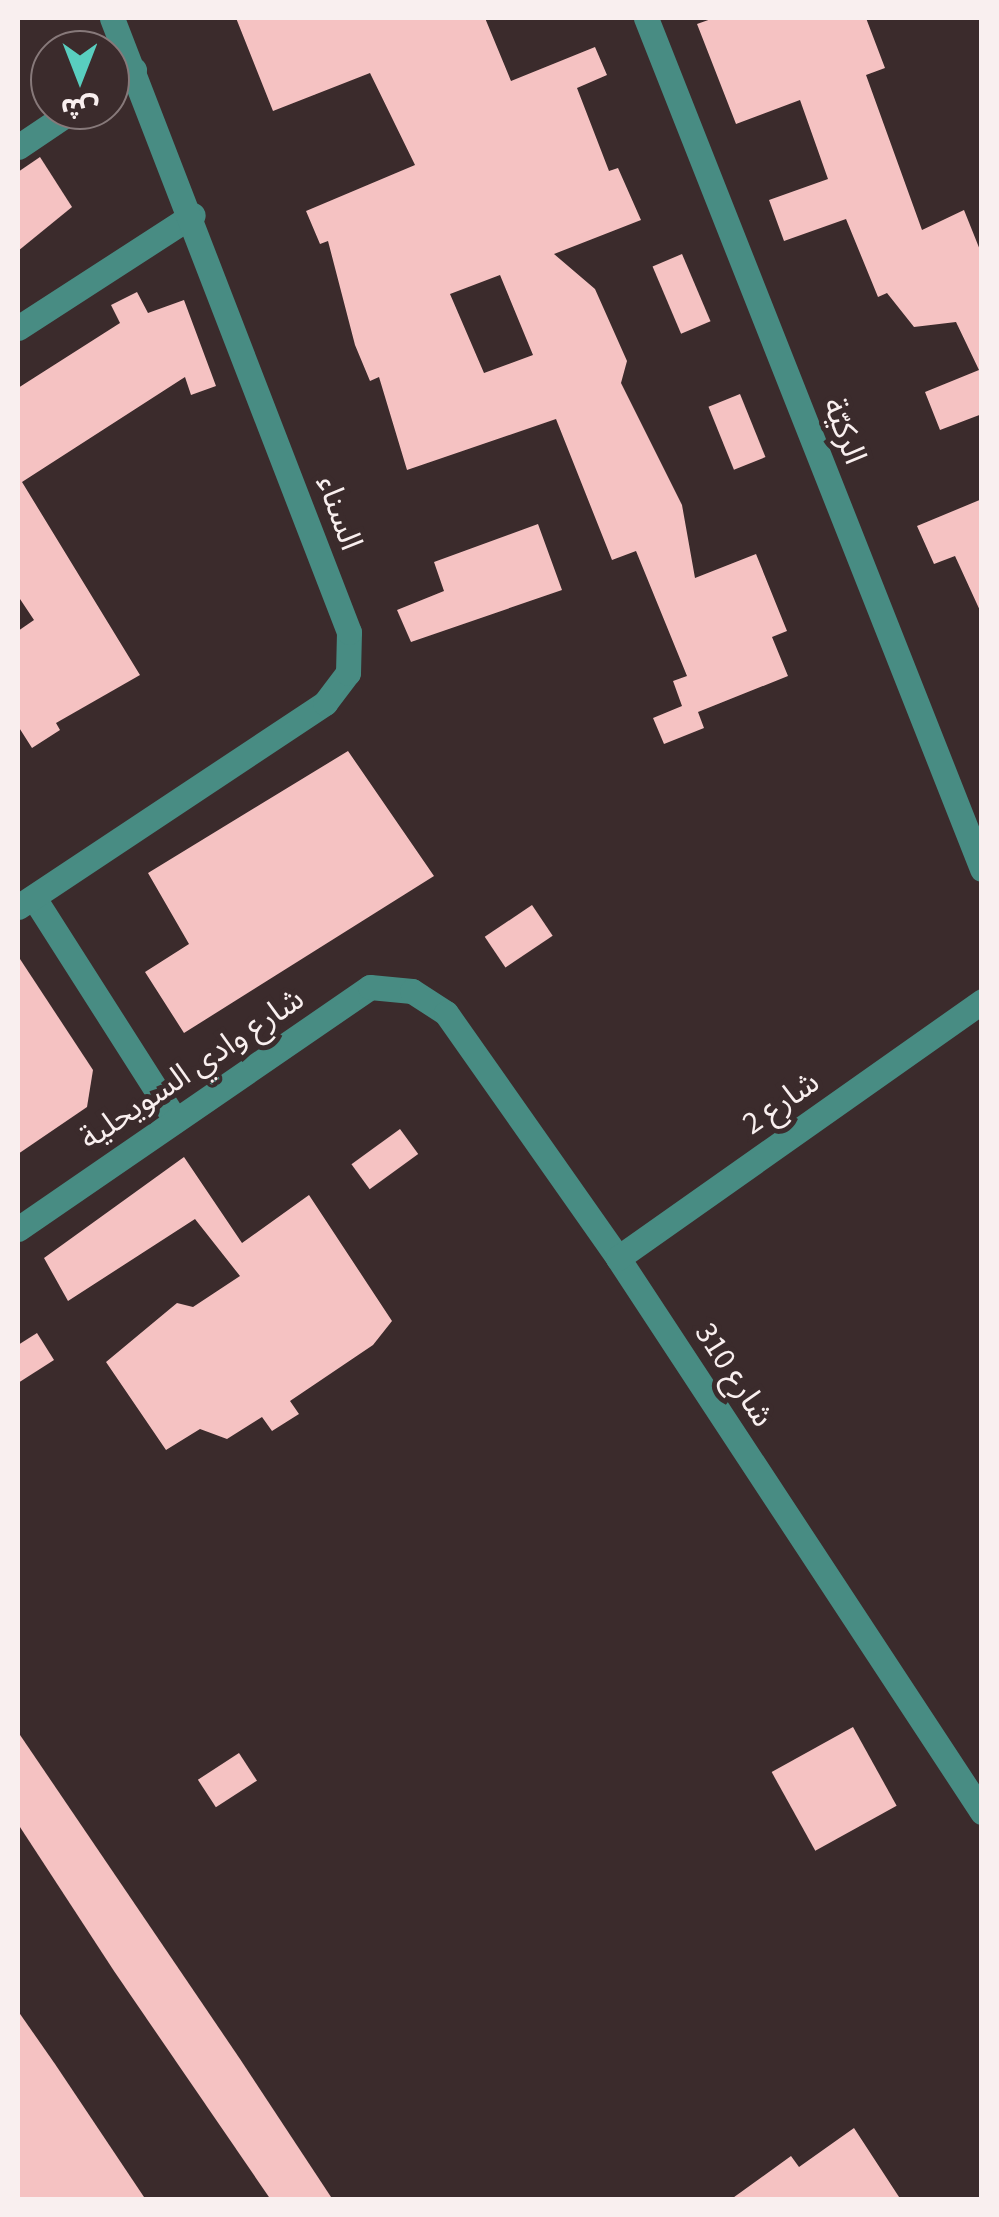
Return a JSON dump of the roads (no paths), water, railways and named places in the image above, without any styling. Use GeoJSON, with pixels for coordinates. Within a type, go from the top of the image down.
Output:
{"type":"FeatureCollection","features":[{"type":"Feature","properties":{"kind":"street","name":"السناء"},"geometry":{"type":"LineString","coordinates":[[112,18],[193,215],[349,632],[348,673],[325,703],[26,902],[176,1119]]}},
{"type":"Feature","properties":{"kind":"street","name":"الركيّة"},"geometry":{"type":"LineString","coordinates":[[646,18],[982,869]]}},
{"type":"Feature","properties":{"kind":"street"},"geometry":{"type":"LineString","coordinates":[[130,73],[134,70]]}},
{"type":"Feature","properties":{"kind":"street"},"geometry":{"type":"LineString","coordinates":[[18,147],[43,130]]}},
{"type":"Feature","properties":{"kind":"street"},"geometry":{"type":"LineString","coordinates":[[18,328],[193,215]]}},
{"type":"Feature","properties":{"kind":"street","name":"شارع وادي السويحلية"},"geometry":{"type":"LineString","coordinates":[[18,1229],[370,988],[412,991]]}},
{"type":"Feature","properties":{"kind":"street","name":"شارع 310"},"geometry":{"type":"LineString","coordinates":[[412,991],[446,1013],[618,1258],[982,1812]]}},
{"type":"Feature","properties":{"kind":"street","name":"شارع 2"},"geometry":{"type":"LineString","coordinates":[[618,1258],[982,1001]]}}]}
